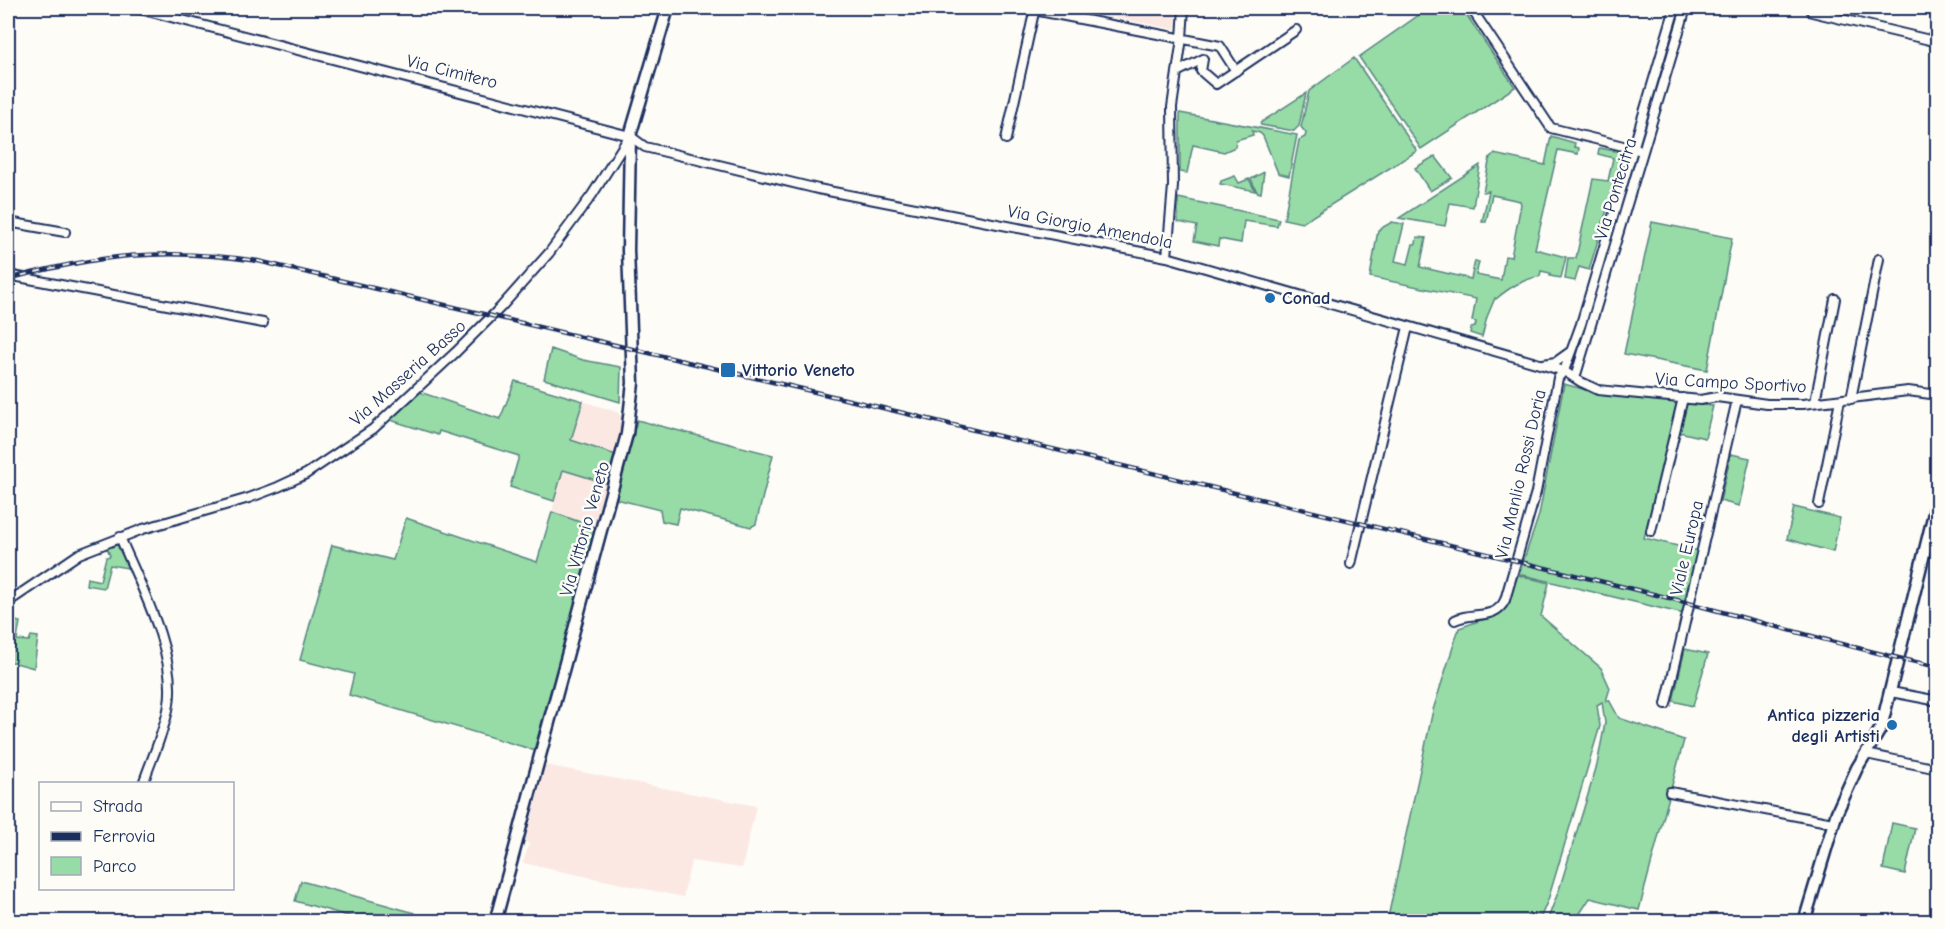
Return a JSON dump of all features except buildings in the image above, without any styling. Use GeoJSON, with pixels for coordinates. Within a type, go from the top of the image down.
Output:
{"type":"FeatureCollection","features":[{"type":"Feature","properties":{"kind":"street","name":"Via Cimitero"},"geometry":{"type":"LineString","coordinates":[[136,8],[630,136]]}},
{"type":"Feature","properties":{"kind":"street"},"geometry":{"type":"LineString","coordinates":[[630,136],[668,8]]}},
{"type":"Feature","properties":{"kind":"street"},"geometry":{"type":"LineString","coordinates":[[1167,257],[1173,186],[1172,107],[1184,8]]}},
{"type":"Feature","properties":{"kind":"street"},"geometry":{"type":"LineString","coordinates":[[1471,8],[1551,128],[1643,151]]}},
{"type":"Feature","properties":{"kind":"street","name":"Via Pontecitra"},"geometry":{"type":"LineString","coordinates":[[1564,371],[1581,324],[1675,8]]}},
{"type":"Feature","properties":{"kind":"street","name":"Via Pontecitra"},"geometry":{"type":"LineString","coordinates":[[1575,378],[1686,8]]}},
{"type":"Feature","properties":{"kind":"street"},"geometry":{"type":"LineString","coordinates":[[1006,139],[1035,9],[1220,46],[1236,71]]}},
{"type":"Feature","properties":{"kind":"street"},"geometry":{"type":"LineString","coordinates":[[1812,12],[1938,42]]}},
{"type":"Feature","properties":{"kind":"street"},"geometry":{"type":"LineString","coordinates":[[1177,72],[1203,59],[1201,71],[1216,84],[1296,30]]}},
{"type":"Feature","properties":{"kind":"street","name":"Via Giorgio Amendola"},"geometry":{"type":"LineString","coordinates":[[630,136],[645,147],[818,189],[1167,257],[1564,371]]}},
{"type":"Feature","properties":{"kind":"street","name":"Via Masseria Basso"},"geometry":{"type":"LineString","coordinates":[[8,602],[78,554],[143,529],[249,498],[278,487],[306,474],[373,429],[464,345],[549,253],[592,195],[630,136]]}},
{"type":"Feature","properties":{"kind":"street","name":"Via Vittorio Veneto"},"geometry":{"type":"LineString","coordinates":[[495,921],[627,434],[633,383],[628,250],[630,136]]}},
{"type":"Feature","properties":{"kind":"street"},"geometry":{"type":"LineString","coordinates":[[8,222],[65,232]]}},
{"type":"Feature","properties":{"kind":"street"},"geometry":{"type":"LineString","coordinates":[[1851,399],[1879,259]]}},
{"type":"Feature","properties":{"kind":"street"},"geometry":{"type":"LineString","coordinates":[[8,275],[264,323]]}},
{"type":"Feature","properties":{"kind":"street"},"geometry":{"type":"LineString","coordinates":[[1815,402],[1835,298]]}},
{"type":"Feature","properties":{"kind":"street"},"geometry":{"type":"LineString","coordinates":[[1351,564],[1408,327]]}},
{"type":"Feature","properties":{"kind":"street"},"geometry":{"type":"LineString","coordinates":[[1541,364],[1556,362],[1571,351]]}},
{"type":"Feature","properties":{"kind":"street","name":"Via Campo Sportivo"},"geometry":{"type":"LineString","coordinates":[[1564,371],[1598,390],[1700,400],[1718,397],[1780,405],[1908,391],[1938,395]]}},
{"type":"Feature","properties":{"kind":"street","name":"Via Manlio Rossi Doria"},"geometry":{"type":"LineString","coordinates":[[1455,620],[1466,616],[1491,614],[1498,610],[1505,600],[1536,492],[1558,378],[1564,371]]}},
{"type":"Feature","properties":{"kind":"street"},"geometry":{"type":"LineString","coordinates":[[1651,531],[1683,398]]}},
{"type":"Feature","properties":{"kind":"street","name":"Viale Europa"},"geometry":{"type":"LineString","coordinates":[[1666,704],[1737,400]]}},
{"type":"Feature","properties":{"kind":"street"},"geometry":{"type":"LineString","coordinates":[[1819,504],[1840,400]]}},
{"type":"Feature","properties":{"kind":"street"},"geometry":{"type":"LineString","coordinates":[[1804,921],[1833,823],[1850,780],[1881,728],[1938,497]]}},
{"type":"Feature","properties":{"kind":"street"},"geometry":{"type":"LineString","coordinates":[[120,537],[154,619],[170,665],[169,707],[143,782]]}},
{"type":"Feature","properties":{"kind":"street"},"geometry":{"type":"LineString","coordinates":[[1891,693],[1938,702]]}},
{"type":"Feature","properties":{"kind":"street"},"geometry":{"type":"LineString","coordinates":[[1866,754],[1938,769]]}},
{"type":"Feature","properties":{"kind":"street"},"geometry":{"type":"LineString","coordinates":[[1670,792],[1833,823]]}},
{"type":"Feature","properties":{"kind":"shaded area"},"geometry":{"type":"Polygon","coordinates":[[[1067,8],[1177,8],[1176,26],[1173,29],[1067,8]]]}},
{"type":"Feature","properties":{"kind":"shaded area"},"geometry":{"type":"Polygon","coordinates":[[[583,401],[617,412],[624,419],[616,455],[571,440],[583,401]]]}},
{"type":"Feature","properties":{"kind":"shaded area"},"geometry":{"type":"Polygon","coordinates":[[[563,470],[609,484],[597,528],[552,512],[563,470]]]}},
{"type":"Feature","properties":{"kind":"shaded area"},"geometry":{"type":"Polygon","coordinates":[[[545,765],[756,806],[742,868],[691,861],[683,897],[523,863],[529,844],[525,841],[545,765]]]}},
{"type":"Feature","properties":{"kind":"green space"},"geometry":{"type":"Polygon","coordinates":[[[1429,8],[1462,8],[1515,87],[1421,149],[1359,57],[1429,8]]]}},
{"type":"Feature","properties":{"kind":"green space"},"geometry":{"type":"Polygon","coordinates":[[[1354,58],[1417,151],[1302,223],[1284,219],[1299,140],[1305,137],[1306,133],[1301,127],[1309,91],[1354,58]]]}},
{"type":"Feature","properties":{"kind":"green space"},"geometry":{"type":"Polygon","coordinates":[[[1306,93],[1299,126],[1294,131],[1261,125],[1260,123],[1306,93]]]}},
{"type":"Feature","properties":{"kind":"green space"},"geometry":{"type":"Polygon","coordinates":[[[1180,113],[1297,135],[1289,176],[1278,173],[1263,136],[1252,131],[1253,135],[1236,140],[1235,147],[1224,152],[1193,145],[1187,173],[1180,172],[1180,113]]]}},
{"type":"Feature","properties":{"kind":"green space"},"geometry":{"type":"Polygon","coordinates":[[[1551,136],[1575,143],[1574,147],[1579,148],[1578,154],[1558,150],[1535,249],[1566,257],[1561,278],[1541,271],[1540,276],[1522,282],[1495,298],[1482,337],[1470,333],[1476,322],[1472,321],[1476,299],[1370,277],[1378,230],[1392,222],[1404,224],[1395,261],[1408,264],[1417,237],[1426,238],[1420,267],[1471,279],[1475,261],[1479,262],[1476,275],[1501,280],[1505,256],[1511,257],[1521,204],[1520,201],[1492,195],[1486,222],[1482,222],[1489,191],[1483,192],[1490,157],[1494,154],[1545,165],[1551,136]]]}},
{"type":"Feature","properties":{"kind":"green space"},"geometry":{"type":"Polygon","coordinates":[[[1599,148],[1621,152],[1623,156],[1589,270],[1579,267],[1575,281],[1565,279],[1568,258],[1576,258],[1593,179],[1608,181],[1613,158],[1598,154],[1599,148]]]}},
{"type":"Feature","properties":{"kind":"green space"},"geometry":{"type":"Polygon","coordinates":[[[1435,156],[1452,178],[1430,191],[1415,168],[1435,156]]]}},
{"type":"Feature","properties":{"kind":"green space"},"geometry":{"type":"Polygon","coordinates":[[[1480,165],[1473,207],[1450,203],[1445,226],[1399,218],[1480,165]]]}},
{"type":"Feature","properties":{"kind":"green space"},"geometry":{"type":"Polygon","coordinates":[[[1264,172],[1261,193],[1257,192],[1251,179],[1264,172]]]}},
{"type":"Feature","properties":{"kind":"green space"},"geometry":{"type":"Polygon","coordinates":[[[1235,176],[1239,183],[1249,179],[1255,191],[1220,184],[1221,181],[1235,176]]]}},
{"type":"Feature","properties":{"kind":"green space"},"geometry":{"type":"Polygon","coordinates":[[[1178,198],[1279,219],[1277,226],[1244,221],[1241,243],[1219,239],[1218,246],[1194,241],[1197,226],[1178,222],[1178,198]]]}},
{"type":"Feature","properties":{"kind":"green space"},"geometry":{"type":"Polygon","coordinates":[[[1652,222],[1732,238],[1707,370],[1624,354],[1652,222]]]}},
{"type":"Feature","properties":{"kind":"green space"},"geometry":{"type":"Polygon","coordinates":[[[551,349],[583,360],[621,367],[620,402],[544,379],[551,349]]]}},
{"type":"Feature","properties":{"kind":"green space"},"geometry":{"type":"Polygon","coordinates":[[[515,381],[583,401],[571,440],[616,455],[609,484],[563,470],[554,501],[510,487],[519,456],[439,431],[438,435],[390,420],[420,392],[500,419],[515,381]]]}},
{"type":"Feature","properties":{"kind":"green space"},"geometry":{"type":"Polygon","coordinates":[[[1564,384],[1609,396],[1677,402],[1672,431],[1644,538],[1699,551],[1684,614],[1519,574],[1539,515],[1564,384]]]}},
{"type":"Feature","properties":{"kind":"green space"},"geometry":{"type":"Polygon","coordinates":[[[1686,403],[1713,406],[1705,438],[1679,432],[1686,403]]]}},
{"type":"Feature","properties":{"kind":"green space"},"geometry":{"type":"Polygon","coordinates":[[[637,420],[773,455],[756,524],[751,527],[680,508],[676,524],[662,521],[660,510],[616,499],[637,420]]]}},
{"type":"Feature","properties":{"kind":"green space"},"geometry":{"type":"Polygon","coordinates":[[[1731,454],[1750,458],[1739,506],[1720,501],[1731,454]]]}},
{"type":"Feature","properties":{"kind":"green space"},"geometry":{"type":"Polygon","coordinates":[[[1794,507],[1840,518],[1833,552],[1787,539],[1794,507]]]}},
{"type":"Feature","properties":{"kind":"green space"},"geometry":{"type":"Polygon","coordinates":[[[552,512],[597,528],[534,750],[349,695],[354,674],[300,660],[332,545],[393,560],[406,518],[537,562],[552,512]]]}},
{"type":"Feature","properties":{"kind":"green space"},"geometry":{"type":"Polygon","coordinates":[[[115,543],[128,568],[110,565],[104,588],[86,585],[87,578],[100,581],[106,557],[110,556],[105,547],[115,543]]]}},
{"type":"Feature","properties":{"kind":"green space"},"geometry":{"type":"Polygon","coordinates":[[[1518,575],[1549,583],[1541,616],[1601,668],[1610,688],[1606,701],[1609,700],[1619,718],[1684,740],[1639,910],[1590,898],[1575,921],[1547,921],[1559,890],[1597,765],[1605,723],[1602,702],[1597,705],[1600,726],[1548,900],[1539,921],[1387,922],[1433,710],[1459,628],[1501,613],[1518,575]]]}},
{"type":"Feature","properties":{"kind":"green space"},"geometry":{"type":"Polygon","coordinates":[[[8,619],[20,622],[17,640],[29,641],[31,636],[38,637],[34,668],[8,661],[8,619]]]}},
{"type":"Feature","properties":{"kind":"green space"},"geometry":{"type":"Polygon","coordinates":[[[1685,649],[1708,654],[1693,706],[1673,701],[1685,649]]]}},
{"type":"Feature","properties":{"kind":"green space"},"geometry":{"type":"Polygon","coordinates":[[[1892,823],[1915,828],[1905,874],[1883,869],[1892,823]]]}},
{"type":"Feature","properties":{"kind":"green space"},"geometry":{"type":"Polygon","coordinates":[[[301,881],[415,913],[413,921],[366,921],[295,901],[301,881]]]}},
{"type":"Feature","properties":{"kind":"railway"},"geometry":{"type":"LineString","coordinates":[[8,279],[72,264],[132,256],[192,255],[258,261],[862,403],[1645,592],[1864,650],[1938,667]]}},
{"type":"Feature","properties":{"kind":"place","name":"Conad"},"geometry":{"type":"Point","coordinates":[1270,298]}},
{"type":"Feature","properties":{"kind":"place","name":"Vittorio Veneto"},"geometry":{"type":"Point","coordinates":[728,370]}},
{"type":"Feature","properties":{"kind":"place","name":"Antica pizzeria degli Artisti"},"geometry":{"type":"Point","coordinates":[1892,725]}}]}
